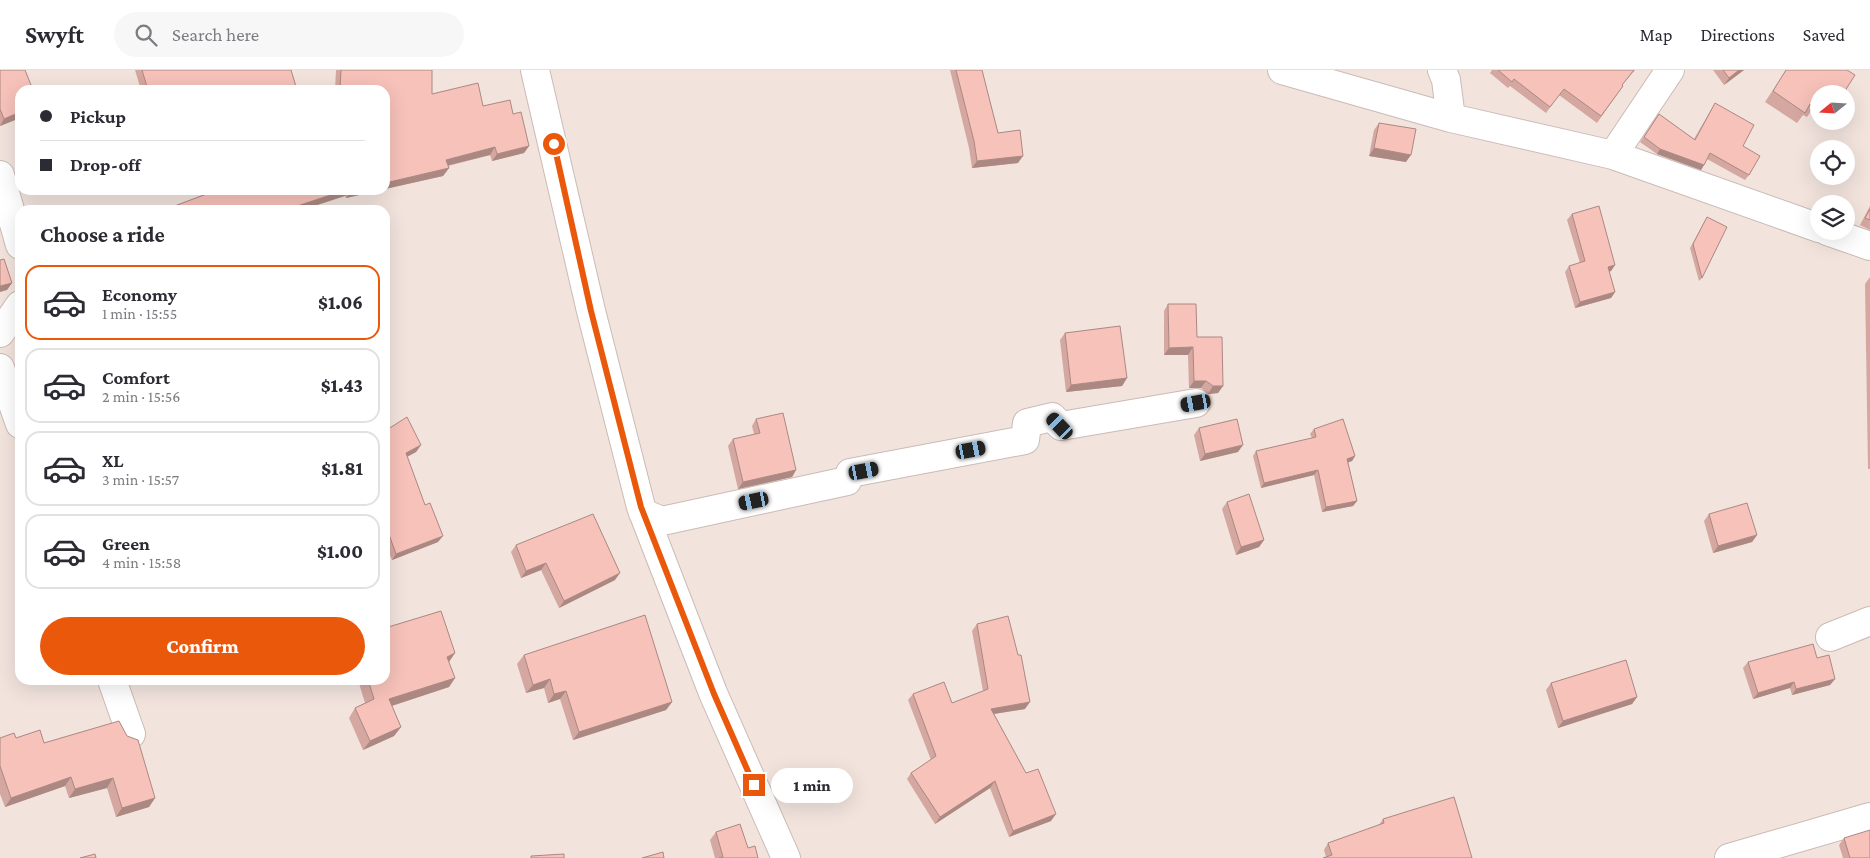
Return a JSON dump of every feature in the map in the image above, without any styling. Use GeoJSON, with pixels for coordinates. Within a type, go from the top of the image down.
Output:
{"type":"FeatureCollection","features":[{"type":"Feature","properties":{"kind":"street"},"geometry":{"type":"LineString","coordinates":[[535,70],[591,311],[643,513],[714,694],[786,858]]}},
{"type":"Feature","properties":{"kind":"street"},"geometry":{"type":"LineString","coordinates":[[1282,70],[1451,118],[1613,155],[1810,225]]}},
{"type":"Feature","properties":{"kind":"street"},"geometry":{"type":"LineString","coordinates":[[1613,155],[1670,70]]}},
{"type":"Feature","properties":{"kind":"street"},"geometry":{"type":"LineString","coordinates":[[1447,73],[1451,118]]}},
{"type":"Feature","properties":{"kind":"street"},"geometry":{"type":"LineString","coordinates":[[0,175],[15,228]]}},
{"type":"Feature","properties":{"kind":"street"},"geometry":{"type":"LineString","coordinates":[[1853,240],[1870,246]]}},
{"type":"Feature","properties":{"kind":"street"},"geometry":{"type":"LineString","coordinates":[[0,333],[15,312]]}},
{"type":"Feature","properties":{"kind":"street"},"geometry":{"type":"LineString","coordinates":[[0,368],[15,410]]}},
{"type":"Feature","properties":{"kind":"street"},"geometry":{"type":"LineString","coordinates":[[643,513],[662,521],[847,481],[850,473],[1025,440],[1026,423],[1052,417],[1060,426],[1196,403]]}},
{"type":"Feature","properties":{"kind":"street"},"geometry":{"type":"LineString","coordinates":[[1830,637],[1870,622]]}},
{"type":"Feature","properties":{"kind":"street"},"geometry":{"type":"LineString","coordinates":[[114,685],[131,734]]}},
{"type":"Feature","properties":{"kind":"street"},"geometry":{"type":"LineString","coordinates":[[1729,858],[1870,817]]}},
{"type":"Feature","properties":{"kind":"building"},"geometry":{"type":"Polygon","coordinates":[[[0,70],[25,70],[31,85],[15,85],[15,114],[4,119],[0,109],[0,70]]]}},
{"type":"Feature","properties":{"kind":"building"},"geometry":{"type":"Polygon","coordinates":[[[142,70],[291,70],[296,85],[146,85],[142,70]]]}},
{"type":"Feature","properties":{"kind":"building"},"geometry":{"type":"Polygon","coordinates":[[[341,70],[432,70],[432,94],[478,83],[483,106],[510,100],[513,114],[521,112],[529,146],[497,154],[495,147],[446,160],[449,168],[390,182],[390,85],[340,85],[341,70]]]}},
{"type":"Feature","properties":{"kind":"building"},"geometry":{"type":"Polygon","coordinates":[[[956,70],[982,70],[998,133],[1020,130],[1023,156],[977,161],[974,141],[956,70]]]}},
{"type":"Feature","properties":{"kind":"building"},"geometry":{"type":"Polygon","coordinates":[[[1498,70],[1634,70],[1601,116],[1564,89],[1550,107],[1514,79],[1512,82],[1498,70]]]}},
{"type":"Feature","properties":{"kind":"building"},"geometry":{"type":"Polygon","coordinates":[[[1723,70],[1739,70],[1729,78],[1723,70]]]}},
{"type":"Feature","properties":{"kind":"building"},"geometry":{"type":"Polygon","coordinates":[[[1786,70],[1847,70],[1855,75],[1849,85],[1810,85],[1810,104],[1805,113],[1773,91],[1786,70]]]}},
{"type":"Feature","properties":{"kind":"building"},"geometry":{"type":"Polygon","coordinates":[[[1715,103],[1754,125],[1743,146],[1760,156],[1749,175],[1710,153],[1704,165],[1660,149],[1644,137],[1659,114],[1695,140],[1715,103]]]}},
{"type":"Feature","properties":{"kind":"building"},"geometry":{"type":"Polygon","coordinates":[[[1379,123],[1416,129],[1411,155],[1374,148],[1379,123]]]}},
{"type":"Feature","properties":{"kind":"building"},"geometry":{"type":"Polygon","coordinates":[[[204,195],[331,195],[300,205],[177,205],[204,195]]]}},
{"type":"Feature","properties":{"kind":"building"},"geometry":{"type":"Polygon","coordinates":[[[1599,206],[1615,265],[1608,267],[1615,292],[1580,302],[1569,266],[1585,261],[1572,214],[1599,206]]]}},
{"type":"Feature","properties":{"kind":"building"},"geometry":{"type":"Polygon","coordinates":[[[1870,209],[1870,220],[1865,218],[1870,209]]]}},
{"type":"Feature","properties":{"kind":"building"},"geometry":{"type":"Polygon","coordinates":[[[1707,217],[1727,227],[1702,278],[1693,244],[1707,217]]]}},
{"type":"Feature","properties":{"kind":"building"},"geometry":{"type":"Polygon","coordinates":[[[4,259],[12,283],[0,286],[0,260],[4,259]]]}},
{"type":"Feature","properties":{"kind":"building"},"geometry":{"type":"Polygon","coordinates":[[[1168,304],[1196,304],[1197,337],[1222,337],[1223,386],[1213,386],[1206,381],[1194,381],[1193,347],[1169,348],[1168,304]]]}},
{"type":"Feature","properties":{"kind":"building"},"geometry":{"type":"Polygon","coordinates":[[[1120,326],[1127,378],[1071,385],[1065,333],[1120,326]]]}},
{"type":"Feature","properties":{"kind":"building"},"geometry":{"type":"Polygon","coordinates":[[[783,413],[796,470],[743,482],[733,439],[760,433],[756,419],[783,413]]]}},
{"type":"Feature","properties":{"kind":"building"},"geometry":{"type":"Polygon","coordinates":[[[407,417],[421,445],[406,453],[425,505],[430,503],[443,536],[396,554],[390,537],[390,428],[407,417]]]}},
{"type":"Feature","properties":{"kind":"building"},"geometry":{"type":"Polygon","coordinates":[[[1237,419],[1243,445],[1205,454],[1199,428],[1237,419]]]}},
{"type":"Feature","properties":{"kind":"building"},"geometry":{"type":"Polygon","coordinates":[[[1343,419],[1355,456],[1347,459],[1357,501],[1326,507],[1318,470],[1264,483],[1256,451],[1316,437],[1314,429],[1343,419]]]}},
{"type":"Feature","properties":{"kind":"building"},"geometry":{"type":"Polygon","coordinates":[[[1249,494],[1264,540],[1241,547],[1227,502],[1249,494]]]}},
{"type":"Feature","properties":{"kind":"building"},"geometry":{"type":"Polygon","coordinates":[[[1747,503],[1757,535],[1718,546],[1709,514],[1747,503]]]}},
{"type":"Feature","properties":{"kind":"building"},"geometry":{"type":"Polygon","coordinates":[[[593,514],[620,573],[564,601],[546,563],[526,571],[516,545],[593,514]]]}},
{"type":"Feature","properties":{"kind":"building"},"geometry":{"type":"Polygon","coordinates":[[[441,611],[455,653],[447,657],[455,678],[389,699],[401,727],[370,741],[355,708],[374,699],[370,685],[390,685],[390,626],[441,611]]]}},
{"type":"Feature","properties":{"kind":"building"},"geometry":{"type":"Polygon","coordinates":[[[645,615],[672,702],[579,732],[566,691],[554,694],[550,679],[533,685],[524,655],[645,615]]]}},
{"type":"Feature","properties":{"kind":"building"},"geometry":{"type":"Polygon","coordinates":[[[1008,616],[1018,655],[1021,655],[1030,702],[991,709],[1026,773],[1038,769],[1056,814],[1013,831],[995,781],[940,817],[911,773],[936,756],[913,694],[944,682],[952,703],[988,689],[977,624],[1008,616]]]}},
{"type":"Feature","properties":{"kind":"building"},"geometry":{"type":"Polygon","coordinates":[[[1813,644],[1817,658],[1829,655],[1835,679],[1796,689],[1794,682],[1758,693],[1748,662],[1813,644]]]}},
{"type":"Feature","properties":{"kind":"building"},"geometry":{"type":"Polygon","coordinates":[[[1626,660],[1637,697],[1563,721],[1551,683],[1626,660]]]}},
{"type":"Feature","properties":{"kind":"building"},"geometry":{"type":"Polygon","coordinates":[[[119,721],[127,736],[138,740],[155,798],[122,808],[113,778],[75,789],[71,777],[11,798],[0,766],[0,738],[14,733],[16,738],[40,730],[44,743],[119,721]]]}},
{"type":"Feature","properties":{"kind":"building"},"geometry":{"type":"Polygon","coordinates":[[[1454,797],[1472,858],[1323,858],[1332,855],[1328,843],[1384,823],[1383,819],[1454,797]]]}},
{"type":"Feature","properties":{"kind":"building"},"geometry":{"type":"Polygon","coordinates":[[[740,824],[748,848],[755,846],[758,858],[719,858],[723,857],[716,832],[740,824]]]}},
{"type":"Feature","properties":{"kind":"building"},"geometry":{"type":"Polygon","coordinates":[[[1870,830],[1870,858],[1850,858],[1844,838],[1870,830]]]}},
{"type":"Feature","properties":{"kind":"building"},"geometry":{"type":"Polygon","coordinates":[[[663,852],[664,858],[642,858],[663,852]]]}},
{"type":"Feature","properties":{"kind":"building"},"geometry":{"type":"Polygon","coordinates":[[[95,854],[96,858],[80,858],[95,854]]]}},
{"type":"Feature","properties":{"kind":"building"},"geometry":{"type":"Polygon","coordinates":[[[564,854],[564,858],[531,858],[531,856],[564,854]]]}},
{"type":"Feature","properties":{"kind":"route"},"geometry":{"type":"LineString","coordinates":[[554,144],[591,311],[641,507],[714,694],[754,785]]}}]}
